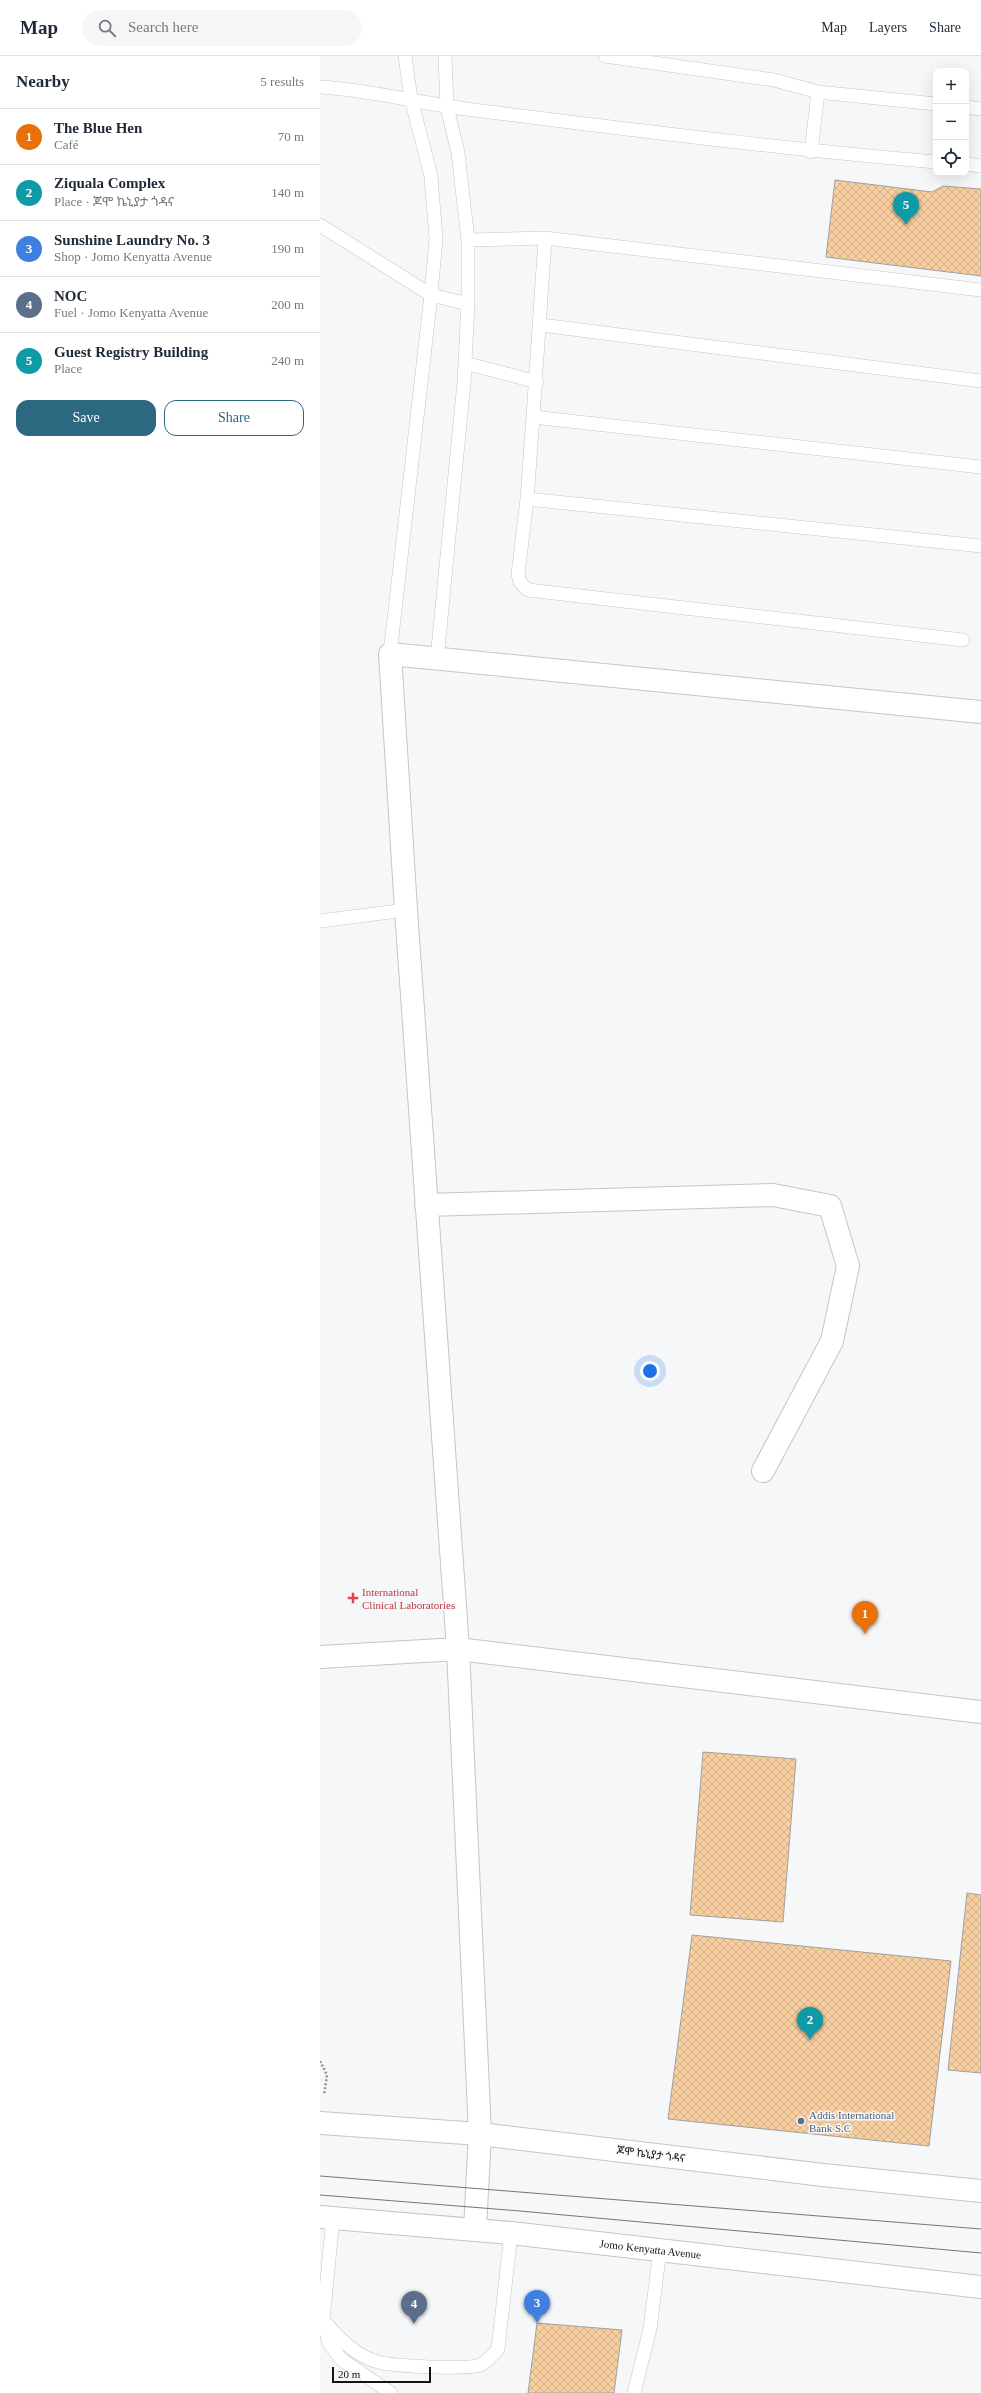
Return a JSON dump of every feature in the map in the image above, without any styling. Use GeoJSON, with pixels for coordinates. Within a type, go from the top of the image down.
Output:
{"type":"FeatureCollection","features":[{"type":"Feature","properties":{"kind":"street"},"geometry":{"type":"LineString","coordinates":[[476,2229],[480,2134],[458,1649],[426,1205],[390,654],[981,712]]}},
{"type":"Feature","properties":{"kind":"street"},"geometry":{"type":"LineString","coordinates":[[426,1205],[773,1195],[830,1206],[848,1266],[832,1341],[763,1471]]}},
{"type":"Feature","properties":{"kind":"street"},"geometry":{"type":"LineString","coordinates":[[320,1657],[458,1649],[981,1712]]}},
{"type":"Feature","properties":{"kind":"street","name":"ጆሞ ኬኒያታ ጎዳና"},"geometry":{"type":"LineString","coordinates":[[320,2123],[480,2134],[823,2175],[981,2191]]}},
{"type":"Feature","properties":{"kind":"street","name":"Jomo Kenyatta Avenue"},"geometry":{"type":"LineString","coordinates":[[327,2218],[476,2229],[981,2287]]}},
{"type":"Feature","properties":{"kind":"lane"},"geometry":{"type":"LineString","coordinates":[[390,654],[436,239],[431,176],[411,99],[405,56]]}},
{"type":"Feature","properties":{"kind":"lane"},"geometry":{"type":"LineString","coordinates":[[437,659],[465,363],[468,304],[468,240],[458,153],[447,107],[445,56]]}},
{"type":"Feature","properties":{"kind":"lane"},"geometry":{"type":"LineString","coordinates":[[605,56],[774,80],[818,92],[933,104]]}},
{"type":"Feature","properties":{"kind":"lane"},"geometry":{"type":"LineString","coordinates":[[320,87],[349,89],[411,99],[447,107],[811,152],[933,162]]}},
{"type":"Feature","properties":{"kind":"lane"},"geometry":{"type":"LineString","coordinates":[[811,152],[818,92]]}},
{"type":"Feature","properties":{"kind":"lane"},"geometry":{"type":"LineString","coordinates":[[969,107],[981,109]]}},
{"type":"Feature","properties":{"kind":"lane"},"geometry":{"type":"LineString","coordinates":[[969,164],[981,166]]}},
{"type":"Feature","properties":{"kind":"lane"},"geometry":{"type":"LineString","coordinates":[[320,225],[431,295],[468,304]]}},
{"type":"Feature","properties":{"kind":"lane"},"geometry":{"type":"LineString","coordinates":[[468,240],[545,238],[981,290]]}},
{"type":"Feature","properties":{"kind":"lane"},"geometry":{"type":"LineString","coordinates":[[545,238],[541,325],[527,499],[518,574],[520,582],[528,590],[963,640]]}},
{"type":"Feature","properties":{"kind":"lane"},"geometry":{"type":"LineString","coordinates":[[541,325],[981,380]]}},
{"type":"Feature","properties":{"kind":"lane"},"geometry":{"type":"LineString","coordinates":[[465,363],[536,382]]}},
{"type":"Feature","properties":{"kind":"lane"},"geometry":{"type":"LineString","coordinates":[[533,417],[981,467]]}},
{"type":"Feature","properties":{"kind":"lane"},"geometry":{"type":"LineString","coordinates":[[527,499],[981,546]]}},
{"type":"Feature","properties":{"kind":"lane"},"geometry":{"type":"LineString","coordinates":[[320,921],[406,910]]}},
{"type":"Feature","properties":{"kind":"lane"},"geometry":{"type":"LineString","coordinates":[[327,2218],[323,2320],[329,2343],[341,2359],[391,2393]]}},
{"type":"Feature","properties":{"kind":"lane"},"geometry":{"type":"LineString","coordinates":[[323,2320],[344,2344],[378,2362],[435,2367],[479,2365],[492,2356],[498,2349],[511,2233]]}},
{"type":"Feature","properties":{"kind":"lane"},"geometry":{"type":"LineString","coordinates":[[634,2393],[650,2329],[660,2250]]}},
{"type":"Feature","properties":{"kind":"path"},"geometry":{"type":"LineString","coordinates":[[320,2061],[327,2075],[320,2123]]}},
{"type":"Feature","properties":{"kind":"building"},"geometry":{"type":"Polygon","coordinates":[[[835,180],[932,192],[943,186],[981,189],[981,276],[826,257],[835,180]]]}},
{"type":"Feature","properties":{"kind":"building"},"geometry":{"type":"Polygon","coordinates":[[[703,1752],[796,1759],[783,1922],[690,1915],[703,1752]]]}},
{"type":"Feature","properties":{"kind":"building"},"geometry":{"type":"Polygon","coordinates":[[[967,1893],[981,1895],[981,2073],[948,2070],[967,1893]]]}},
{"type":"Feature","properties":{"kind":"building"},"geometry":{"type":"Polygon","coordinates":[[[692,1935],[951,1961],[929,2146],[668,2119],[692,1935]]]}},
{"type":"Feature","properties":{"kind":"building"},"geometry":{"type":"Polygon","coordinates":[[[537,2323],[622,2330],[614,2393],[528,2393],[537,2323]]]}},
{"type":"Feature","properties":{"kind":"tram line"},"geometry":{"type":"LineString","coordinates":[[320,2176],[981,2229]]}},
{"type":"Feature","properties":{"kind":"tram line"},"geometry":{"type":"LineString","coordinates":[[320,2195],[520,2211],[981,2253]]}},
{"type":"Feature","properties":{"kind":"place","name":"Guest Registry Building"},"geometry":{"type":"Point","coordinates":[906,225]}},
{"type":"Feature","properties":{"kind":"place","name":"International Clinical Laboratories"},"geometry":{"type":"Point","coordinates":[353,1598]}},
{"type":"Feature","properties":{"kind":"place","name":"The Blue Hen"},"geometry":{"type":"Point","coordinates":[865,1634]}},
{"type":"Feature","properties":{"kind":"place","name":"Ziquala Complex"},"geometry":{"type":"Point","coordinates":[810,2040]}},
{"type":"Feature","properties":{"kind":"place","name":"Addis International Bank S.C"},"geometry":{"type":"Point","coordinates":[801,2121]}},
{"type":"Feature","properties":{"kind":"place","name":"Sunshine Laundry No. 3"},"geometry":{"type":"Point","coordinates":[537,2323]}},
{"type":"Feature","properties":{"kind":"place","name":"NOC"},"geometry":{"type":"Point","coordinates":[414,2324]}}]}
